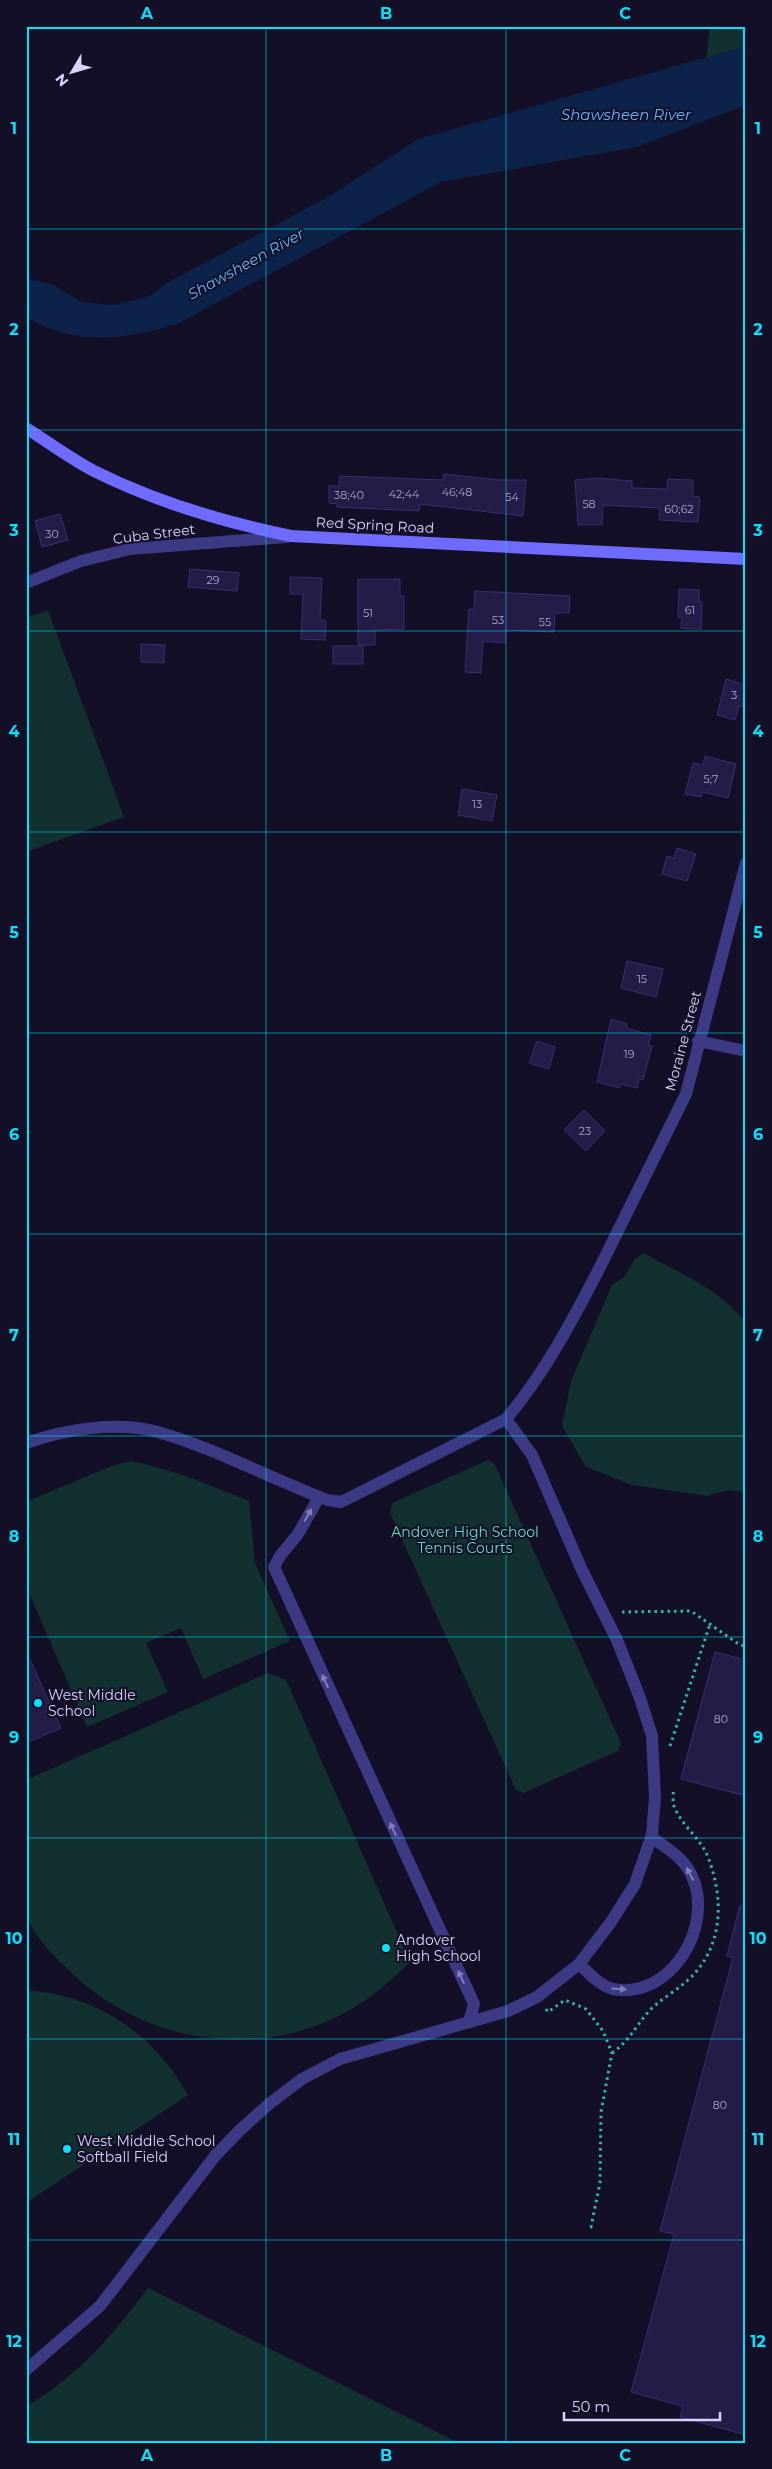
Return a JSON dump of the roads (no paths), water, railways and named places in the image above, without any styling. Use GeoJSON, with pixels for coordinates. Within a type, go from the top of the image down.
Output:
{"type":"FeatureCollection","features":[{"type":"Feature","properties":{"kind":"main road","name":"Red Spring Road"},"geometry":{"type":"LineString","coordinates":[[26,428],[94,470],[168,503],[251,528],[291,536],[746,559]]}},
{"type":"Feature","properties":{"kind":"street","name":"Cuba Street"},"geometry":{"type":"LineString","coordinates":[[26,583],[81,562],[130,550],[291,536]]}},
{"type":"Feature","properties":{"kind":"street","name":"Moraine Street"},"geometry":{"type":"LineString","coordinates":[[506,1419],[527,1395],[562,1339],[686,1094],[698,1041],[746,864]]}},
{"type":"Feature","properties":{"kind":"street"},"geometry":{"type":"LineString","coordinates":[[698,1041],[746,1051]]}},
{"type":"Feature","properties":{"kind":"street"},"geometry":{"type":"LineString","coordinates":[[26,1443],[82,1429],[120,1428],[157,1432],[334,1502],[348,1500],[506,1419],[532,1455],[581,1568],[617,1640],[640,1698],[652,1736],[655,1797],[651,1837],[635,1884],[612,1922],[579,1964],[537,1996],[508,2011],[340,2059],[302,2079],[269,2104],[215,2156],[100,2306],[27,2367]]}},
{"type":"Feature","properties":{"kind":"street"},"geometry":{"type":"LineString","coordinates":[[318,1497],[298,1534],[280,1556],[274,1567],[474,2004],[469,2022]]}},
{"type":"Feature","properties":{"kind":"street"},"geometry":{"type":"LineString","coordinates":[[579,1964],[597,1981],[612,1989],[636,1989],[656,1980],[677,1963],[692,1942],[699,1910],[692,1876],[682,1861],[651,1837]]}},
{"type":"Feature","properties":{"kind":"water","name":"Shawsheen River"},"geometry":{"type":"Polygon","coordinates":[[[746,46],[746,105],[637,147],[441,182],[179,323],[140,333],[102,338],[64,333],[45,327],[26,317],[26,278],[52,284],[81,302],[113,305],[150,296],[165,284],[328,197],[418,139],[746,46]]]}},
{"type":"Feature","properties":{"kind":"place","name":"West Middle School"},"geometry":{"type":"Point","coordinates":[38,1703]}},
{"type":"Feature","properties":{"kind":"place","name":"Andover High School"},"geometry":{"type":"Point","coordinates":[386,1948]}},
{"type":"Feature","properties":{"kind":"place","name":"West Middle School Softball Field"},"geometry":{"type":"Point","coordinates":[67,2149]}},
{"type":"Feature","properties":{"kind":"park label","name":"Andover High School Tennis Courts"},"geometry":{"type":"Point","coordinates":[465,1540]}}]}
